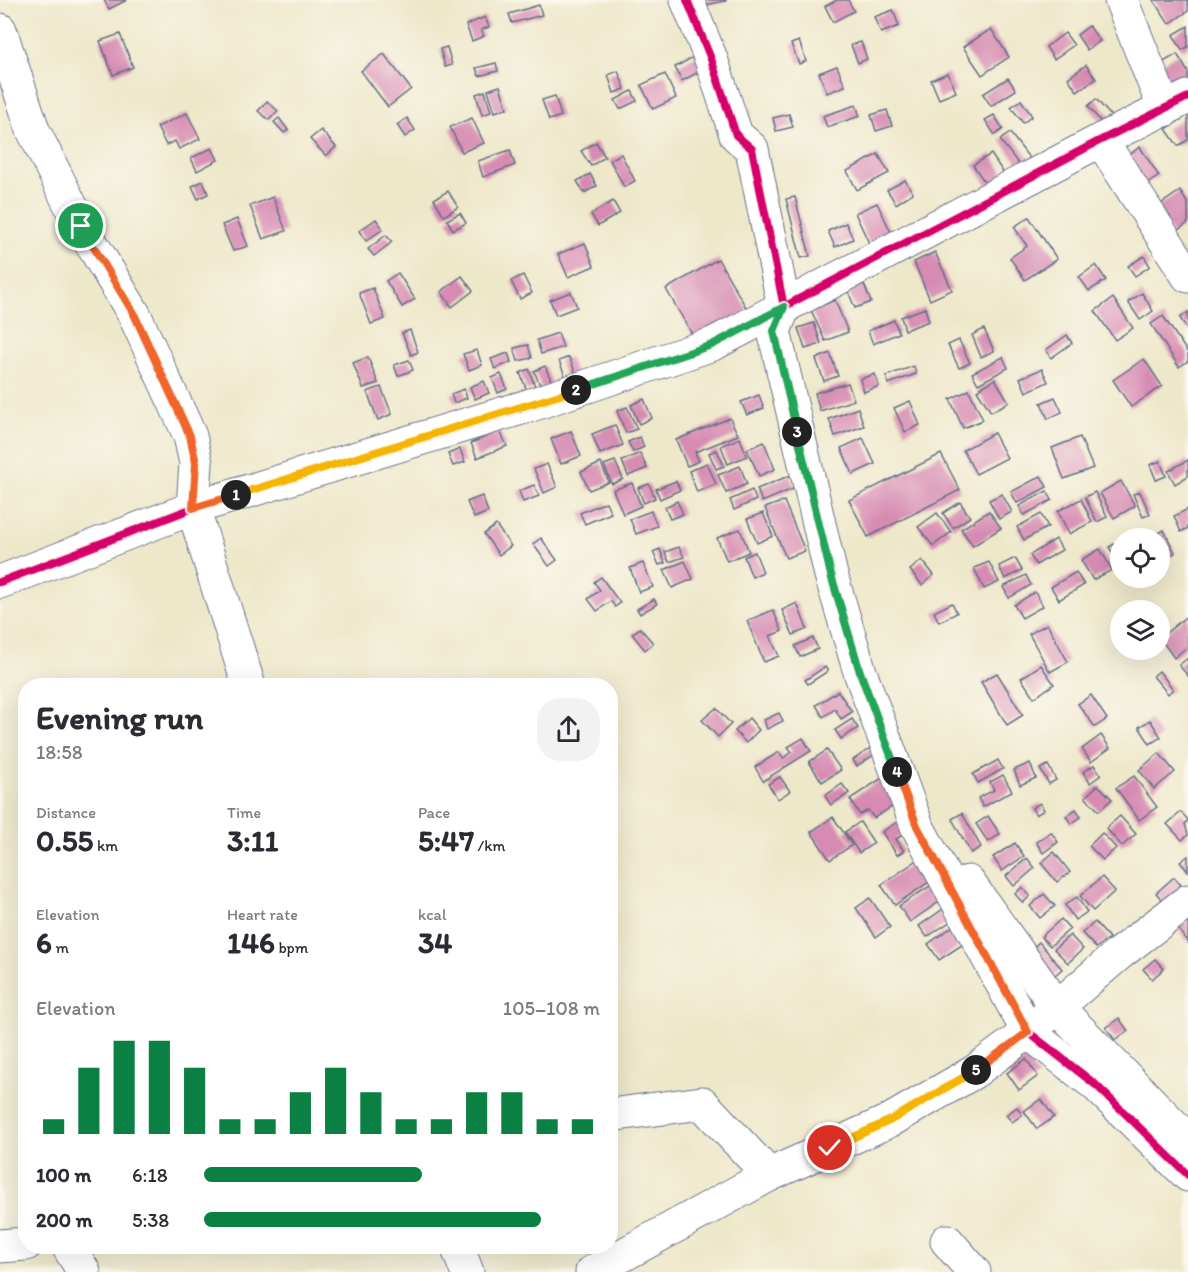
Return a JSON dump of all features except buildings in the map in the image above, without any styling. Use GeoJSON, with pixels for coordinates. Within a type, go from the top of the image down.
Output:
{"type":"FeatureCollection","features":[{"type":"Feature","properties":{"kind":"street"},"geometry":{"type":"LineString","coordinates":[[687,0],[711,59],[736,135],[752,149],[784,307],[774,331],[831,575],[860,672],[917,826],[1028,1032],[1096,1085],[1188,1175]]}},
{"type":"Feature","properties":{"kind":"street"},"geometry":{"type":"LineString","coordinates":[[0,582],[193,508],[531,405],[712,345],[1101,140],[1176,104],[1121,0]]}},
{"type":"Feature","properties":{"kind":"street"},"geometry":{"type":"LineString","coordinates":[[0,30],[33,130],[81,226],[134,314],[190,436],[196,463],[193,508],[246,678]]}},
{"type":"Feature","properties":{"kind":"street"},"geometry":{"type":"LineString","coordinates":[[1101,140],[1188,276]]}},
{"type":"Feature","properties":{"kind":"street"},"geometry":{"type":"LineString","coordinates":[[901,784],[1057,1007],[1188,1140]]}},
{"type":"Feature","properties":{"kind":"street"},"geometry":{"type":"LineString","coordinates":[[592,1272],[769,1175],[891,1120],[974,1072],[1028,1032],[1120,952],[1188,901]]}},
{"type":"Feature","properties":{"kind":"street"},"geometry":{"type":"LineString","coordinates":[[618,1114],[702,1103],[769,1175]]}},
{"type":"Feature","properties":{"kind":"street"},"geometry":{"type":"LineString","coordinates":[[947,1241],[974,1272]]}},
{"type":"Feature","properties":{"kind":"street"},"geometry":{"type":"LineString","coordinates":[[0,1246],[18,1245]]}},
{"type":"Feature","properties":{"kind":"street"},"geometry":{"type":"LineString","coordinates":[[73,1254],[84,1272]]}},
{"type":"Feature","properties":{"kind":"street"},"geometry":{"type":"LineString","coordinates":[[460,1254],[467,1272]]}},
{"type":"Feature","properties":{"kind":"cycle path"},"geometry":{"type":"LineString","coordinates":[[687,0],[711,59],[736,135],[752,149],[784,307],[774,331],[831,575],[860,672],[917,826],[1028,1032],[1096,1085],[1188,1175]]}},
{"type":"Feature","properties":{"kind":"cycle path"},"geometry":{"type":"LineString","coordinates":[[0,582],[193,508],[531,405],[713,344],[1101,140],[1188,97]]}},
{"type":"Feature","properties":{"kind":"route"},"geometry":{"type":"LineString","coordinates":[[81,226],[134,314],[190,436],[196,463],[193,508],[531,405],[712,345],[784,307],[774,331],[831,575],[860,672],[917,826],[1028,1032],[974,1072],[891,1120],[830,1148]]}}]}
